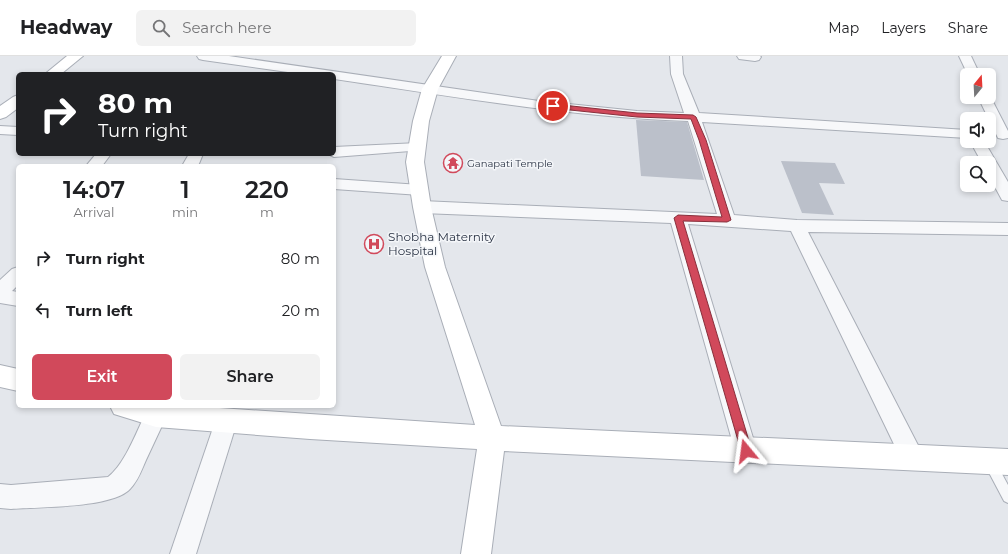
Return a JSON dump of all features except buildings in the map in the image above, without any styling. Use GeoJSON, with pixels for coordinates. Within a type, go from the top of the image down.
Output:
{"type":"FeatureCollection","features":[{"type":"Feature","properties":{"kind":"street"},"geometry":{"type":"LineString","coordinates":[[55,72],[76,56]]}},
{"type":"Feature","properties":{"kind":"street"},"geometry":{"type":"LineString","coordinates":[[203,56],[315,72]]}},
{"type":"Feature","properties":{"kind":"street"},"geometry":{"type":"LineString","coordinates":[[259,72],[277,56]]}},
{"type":"Feature","properties":{"kind":"street"},"geometry":{"type":"LineString","coordinates":[[449,56],[430,89],[421,121],[415,162],[435,267],[492,438],[476,554]]}},
{"type":"Feature","properties":{"kind":"street"},"geometry":{"type":"LineString","coordinates":[[676,56],[677,74],[702,140],[727,220]]}},
{"type":"Feature","properties":{"kind":"street"},"geometry":{"type":"LineString","coordinates":[[965,56],[971,68]]}},
{"type":"Feature","properties":{"kind":"street"},"geometry":{"type":"LineString","coordinates":[[336,75],[539,105],[637,115],[693,117],[960,134]]}},
{"type":"Feature","properties":{"kind":"street"},"geometry":{"type":"LineString","coordinates":[[0,114],[16,102]]}},
{"type":"Feature","properties":{"kind":"street"},"geometry":{"type":"LineString","coordinates":[[988,104],[1000,135]]}},
{"type":"Feature","properties":{"kind":"street"},"geometry":{"type":"LineString","coordinates":[[0,130],[16,131]]}},
{"type":"Feature","properties":{"kind":"street"},"geometry":{"type":"LineString","coordinates":[[335,164],[337,152],[418,147]]}},
{"type":"Feature","properties":{"kind":"street"},"geometry":{"type":"LineString","coordinates":[[982,148],[1008,196]]}},
{"type":"Feature","properties":{"kind":"street"},"geometry":{"type":"LineString","coordinates":[[96,164],[102,156]]}},
{"type":"Feature","properties":{"kind":"street"},"geometry":{"type":"LineString","coordinates":[[336,184],[421,199],[798,226],[1008,229]]}},
{"type":"Feature","properties":{"kind":"street"},"geometry":{"type":"LineString","coordinates":[[678,218],[746,451]]}},
{"type":"Feature","properties":{"kind":"street"},"geometry":{"type":"LineString","coordinates":[[798,226],[807,248],[913,459]]}},
{"type":"Feature","properties":{"kind":"street"},"geometry":{"type":"LineString","coordinates":[[7,295],[7,285],[16,276]]}},
{"type":"Feature","properties":{"kind":"street"},"geometry":{"type":"LineString","coordinates":[[0,376],[16,380]]}},
{"type":"Feature","properties":{"kind":"street"},"geometry":{"type":"LineString","coordinates":[[130,408],[156,415],[190,412],[226,422],[492,438],[999,462]]}},
{"type":"Feature","properties":{"kind":"street"},"geometry":{"type":"LineString","coordinates":[[0,496],[11,497],[96,491],[113,488],[122,480],[131,468],[156,415]]}},
{"type":"Feature","properties":{"kind":"street"},"geometry":{"type":"LineString","coordinates":[[183,554],[226,422]]}},
{"type":"Feature","properties":{"kind":"lane"},"geometry":{"type":"LineString","coordinates":[[999,462],[1008,497]]}},
{"type":"Feature","properties":{"kind":"place","name":"Ganapati Temple"},"geometry":{"type":"Point","coordinates":[453,163]}},
{"type":"Feature","properties":{"kind":"place","name":"Shobha Maternity Hospital"},"geometry":{"type":"Point","coordinates":[374,244]}},
{"type":"Feature","properties":{"kind":"route"},"geometry":{"type":"LineString","coordinates":[[553,106],[637,115],[693,117],[702,140],[727,220],[678,218],[746,451]]}}]}
